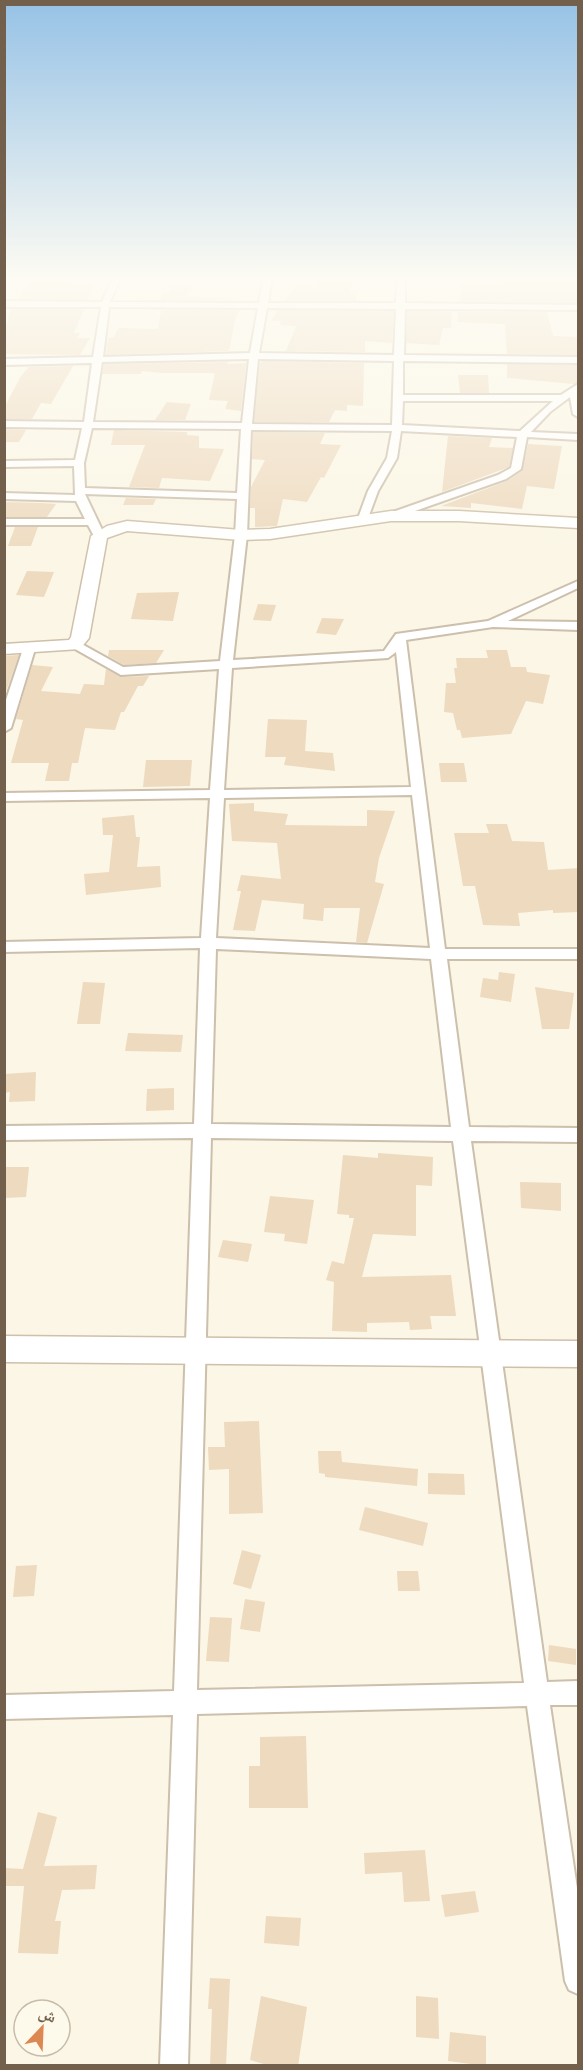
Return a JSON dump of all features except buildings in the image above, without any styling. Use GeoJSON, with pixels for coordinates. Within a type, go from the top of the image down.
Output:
{"type":"FeatureCollection","features":[{"type":"Feature","properties":{"kind":"street"},"geometry":{"type":"LineString","coordinates":[[74,645],[80,638],[96,529],[80,494],[79,463],[88,425],[96,374]]}},
{"type":"Feature","properties":{"kind":"street"},"geometry":{"type":"LineString","coordinates":[[174,2066],[208,943],[226,665],[241,536],[246,427],[252,374]]}},
{"type":"Feature","properties":{"kind":"street"},"geometry":{"type":"LineString","coordinates":[[362,521],[373,491],[392,458],[397,428],[399,374]]}},
{"type":"Feature","properties":{"kind":"street"},"geometry":{"type":"LineString","coordinates":[[392,516],[502,477],[516,469],[522,435],[547,410],[576,388]]}},
{"type":"Feature","properties":{"kind":"street"},"geometry":{"type":"LineString","coordinates":[[576,388],[579,414]]}},
{"type":"Feature","properties":{"kind":"street"},"geometry":{"type":"LineString","coordinates":[[398,398],[564,398]]}},
{"type":"Feature","properties":{"kind":"street"},"geometry":{"type":"LineString","coordinates":[[4,424],[397,428],[579,437]]}},
{"type":"Feature","properties":{"kind":"street"},"geometry":{"type":"LineString","coordinates":[[4,464],[79,463]]}},
{"type":"Feature","properties":{"kind":"street"},"geometry":{"type":"LineString","coordinates":[[4,496],[80,494],[242,496]]}},
{"type":"Feature","properties":{"kind":"street"},"geometry":{"type":"LineString","coordinates":[[4,522],[96,529],[127,526],[241,536],[270,534],[392,516],[449,516],[579,523]]}},
{"type":"Feature","properties":{"kind":"street"},"geometry":{"type":"LineString","coordinates":[[491,624],[579,584]]}},
{"type":"Feature","properties":{"kind":"street"},"geometry":{"type":"LineString","coordinates":[[4,649],[74,645],[122,671],[388,654],[400,637],[491,624],[579,626]]}},
{"type":"Feature","properties":{"kind":"street"},"geometry":{"type":"LineString","coordinates":[[400,637],[436,954],[489,1354],[579,1981]]}},
{"type":"Feature","properties":{"kind":"street"},"geometry":{"type":"LineString","coordinates":[[4,728],[29,649]]}},
{"type":"Feature","properties":{"kind":"street"},"geometry":{"type":"LineString","coordinates":[[4,797],[417,791]]}},
{"type":"Feature","properties":{"kind":"street"},"geometry":{"type":"LineString","coordinates":[[4,947],[208,943],[436,954],[579,954]]}},
{"type":"Feature","properties":{"kind":"street"},"geometry":{"type":"LineString","coordinates":[[4,1133],[202,1131],[579,1135]]}},
{"type":"Feature","properties":{"kind":"street"},"geometry":{"type":"LineString","coordinates":[[4,1349],[579,1354]]}},
{"type":"Feature","properties":{"kind":"street"},"geometry":{"type":"LineString","coordinates":[[4,1707],[579,1693]]}}]}
